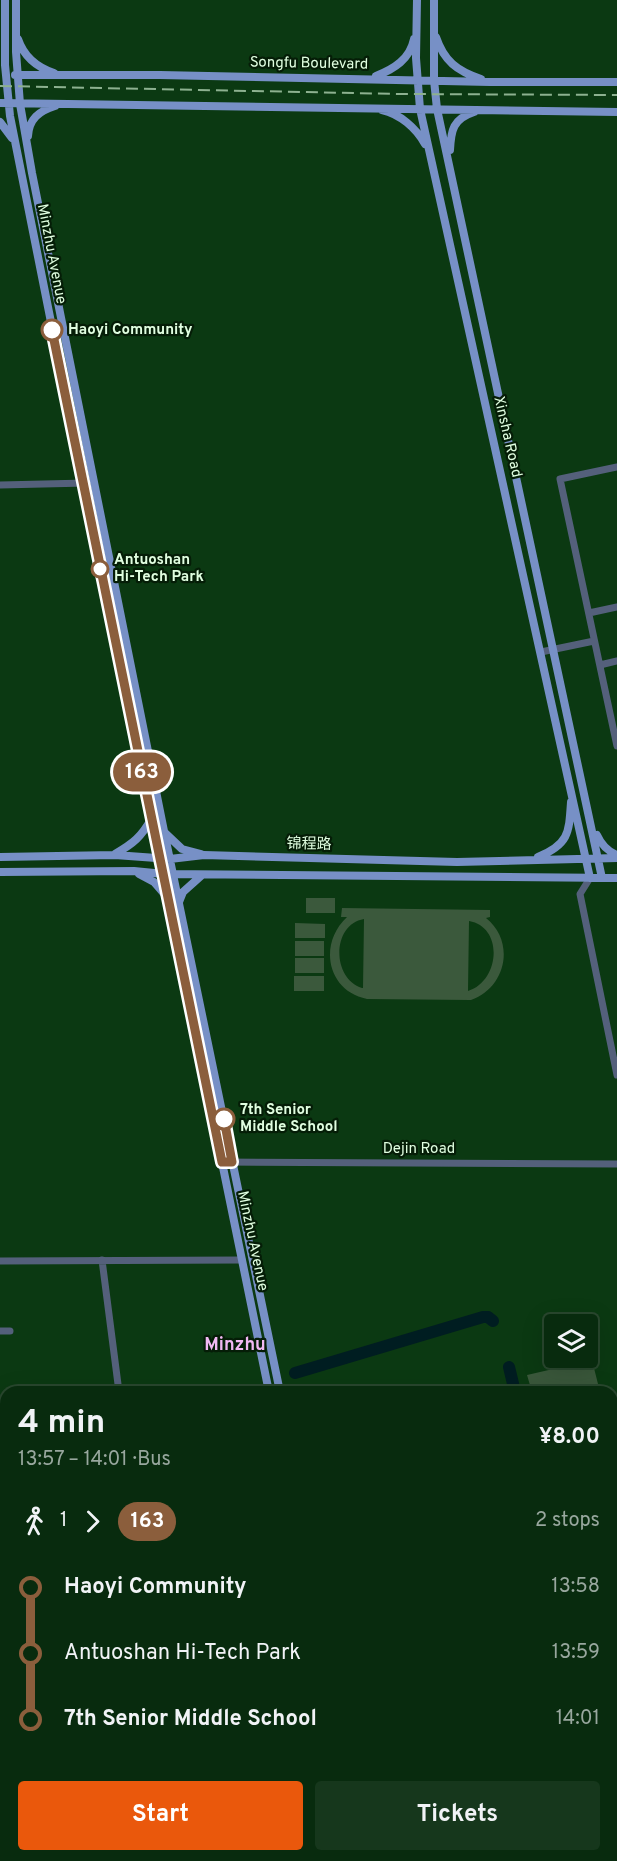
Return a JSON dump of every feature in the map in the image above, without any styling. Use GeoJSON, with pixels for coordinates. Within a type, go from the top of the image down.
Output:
{"type":"FeatureCollection","features":[{"type":"Feature","properties":{"kind":"main road","name":"Minzhu Avenue"},"geometry":{"type":"LineString","coordinates":[[5,0],[4,103],[15,142],[152,818],[179,903],[279,1386]]}},
{"type":"Feature","properties":{"kind":"main road","name":"Minzhu Avenue"},"geometry":{"type":"LineString","coordinates":[[16,0],[15,28],[20,104],[164,831],[165,859]]}},
{"type":"Feature","properties":{"kind":"main road","name":"Xinsha Road"},"geometry":{"type":"LineString","coordinates":[[417,0],[417,80],[420,109],[590,878]]}},
{"type":"Feature","properties":{"kind":"main road","name":"Xinsha Road"},"geometry":{"type":"LineString","coordinates":[[434,0],[434,80],[437,109],[602,878]]}},
{"type":"Feature","properties":{"kind":"main road"},"geometry":{"type":"LineString","coordinates":[[0,44],[5,28]]}},
{"type":"Feature","properties":{"kind":"main road"},"geometry":{"type":"LineString","coordinates":[[15,28],[21,48],[31,62],[66,76]]}},
{"type":"Feature","properties":{"kind":"main road"},"geometry":{"type":"LineString","coordinates":[[434,28],[441,51],[452,66],[461,72],[490,82]]}},
{"type":"Feature","properties":{"kind":"main road"},"geometry":{"type":"LineString","coordinates":[[371,78],[392,69],[406,56],[412,46],[416,30]]}},
{"type":"Feature","properties":{"kind":"main road","name":"Songfu Boulevard"},"geometry":{"type":"LineString","coordinates":[[3,75],[617,82]]}},
{"type":"Feature","properties":{"kind":"main road"},"geometry":{"type":"LineString","coordinates":[[4,103],[617,112]]}},
{"type":"Feature","properties":{"kind":"main road"},"geometry":{"type":"LineString","coordinates":[[28,146],[29,129],[34,117],[41,111],[64,104]]}},
{"type":"Feature","properties":{"kind":"main road"},"geometry":{"type":"LineString","coordinates":[[373,108],[388,111],[406,122],[423,141],[429,154]]}},
{"type":"Feature","properties":{"kind":"main road"},"geometry":{"type":"LineString","coordinates":[[450,166],[450,141],[455,123],[465,115],[486,110]]}},
{"type":"Feature","properties":{"kind":"main road"},"geometry":{"type":"LineString","coordinates":[[0,122],[15,142]]}},
{"type":"Feature","properties":{"kind":"main road"},"geometry":{"type":"LineString","coordinates":[[535,859],[553,851],[561,844],[569,828],[572,792]]}},
{"type":"Feature","properties":{"kind":"main road"},"geometry":{"type":"LineString","coordinates":[[114,855],[143,834],[152,818]]}},
{"type":"Feature","properties":{"kind":"main road"},"geometry":{"type":"LineString","coordinates":[[591,824],[601,843],[617,856]]}},
{"type":"Feature","properties":{"kind":"main road"},"geometry":{"type":"LineString","coordinates":[[164,831],[182,849],[204,855]]}},
{"type":"Feature","properties":{"kind":"main road","name":"锦程路"},"geometry":{"type":"LineString","coordinates":[[0,857],[114,855],[165,859],[204,855],[457,862],[598,859],[617,856]]}},
{"type":"Feature","properties":{"kind":"main road"},"geometry":{"type":"LineString","coordinates":[[134,870],[154,882],[167,898]]}},
{"type":"Feature","properties":{"kind":"main road","name":"锦程路"},"geometry":{"type":"LineString","coordinates":[[0,872],[134,870],[168,874],[617,878]]}},
{"type":"Feature","properties":{"kind":"main road","name":"Minzhu Avenue"},"geometry":{"type":"LineString","coordinates":[[168,874],[167,898],[268,1386]]}},
{"type":"Feature","properties":{"kind":"main road"},"geometry":{"type":"LineString","coordinates":[[179,903],[183,892],[202,874]]}},
{"type":"Feature","properties":{"kind":"street"},"geometry":{"type":"LineString","coordinates":[[617,467],[560,479],[617,746]]}},
{"type":"Feature","properties":{"kind":"street"},"geometry":{"type":"LineString","coordinates":[[0,485],[94,483]]}},
{"type":"Feature","properties":{"kind":"street"},"geometry":{"type":"LineString","coordinates":[[589,613],[617,607]]}},
{"type":"Feature","properties":{"kind":"street"},"geometry":{"type":"LineString","coordinates":[[541,652],[594,641]]}},
{"type":"Feature","properties":{"kind":"street"},"geometry":{"type":"LineString","coordinates":[[600,665],[617,661]]}},
{"type":"Feature","properties":{"kind":"street"},"geometry":{"type":"LineString","coordinates":[[590,878],[580,894],[617,1075]]}},
{"type":"Feature","properties":{"kind":"street","name":"Dejin Road"},"geometry":{"type":"LineString","coordinates":[[222,1162],[617,1164]]}},
{"type":"Feature","properties":{"kind":"street"},"geometry":{"type":"LineString","coordinates":[[102,1260],[118,1386]]}},
{"type":"Feature","properties":{"kind":"street"},"geometry":{"type":"LineString","coordinates":[[0,1261],[242,1260]]}},
{"type":"Feature","properties":{"kind":"street"},"geometry":{"type":"LineString","coordinates":[[0,1331],[10,1331]]}},
{"type":"Feature","properties":{"kind":"green space"},"geometry":{"type":"Polygon","coordinates":[[[306,898],[335,898],[335,913],[306,913],[306,898]]]}},
{"type":"Feature","properties":{"kind":"green space"},"geometry":{"type":"Polygon","coordinates":[[[342,908],[490,910],[490,917],[486,918],[501,939],[504,951],[503,964],[492,986],[471,1000],[367,999],[343,987],[335,977],[331,965],[332,940],[347,917],[341,917],[342,908]],[[364,919],[353,923],[346,930],[339,952],[345,974],[362,988],[363,988],[364,919]],[[469,921],[468,991],[487,977],[494,954],[493,943],[488,933],[480,925],[469,921]]]}},
{"type":"Feature","properties":{"kind":"green space"},"geometry":{"type":"Polygon","coordinates":[[[295,923],[325,924],[325,938],[295,938],[295,923]]]}},
{"type":"Feature","properties":{"kind":"green space"},"geometry":{"type":"Polygon","coordinates":[[[295,941],[324,941],[324,956],[295,956],[295,941]]]}},
{"type":"Feature","properties":{"kind":"green space"},"geometry":{"type":"Polygon","coordinates":[[[295,958],[324,958],[324,973],[295,973],[295,958]]]}},
{"type":"Feature","properties":{"kind":"green space"},"geometry":{"type":"Polygon","coordinates":[[[294,976],[324,976],[324,991],[294,991],[294,976]]]}},
{"type":"Feature","properties":{"kind":"green space"},"geometry":{"type":"Polygon","coordinates":[[[557,1368],[594,1368],[598,1386],[530,1386],[527,1375],[557,1368]]]}},
{"type":"Feature","properties":{"kind":"waterway"},"geometry":{"type":"LineString","coordinates":[[295,1373],[483,1317],[488,1317],[493,1321]]}},
{"type":"Feature","properties":{"kind":"waterway"},"geometry":{"type":"LineString","coordinates":[[509,1367],[514,1386]]}},
{"type":"Feature","properties":{"kind":"railway"},"geometry":{"type":"LineString","coordinates":[[0,86],[402,94],[617,95]]}},
{"type":"Feature","properties":{"kind":"bus line","name":"163"},"geometry":{"type":"LineString","coordinates":[[52,330],[222,1162],[232,1162],[224,1119]]}},
{"type":"Feature","properties":{"kind":"place","name":"Haoyi Community"},"geometry":{"type":"Point","coordinates":[52,330]}},
{"type":"Feature","properties":{"kind":"place","name":"Antuoshan Hi-Tech Park"},"geometry":{"type":"Point","coordinates":[100,569]}},
{"type":"Feature","properties":{"kind":"place","name":"7th Senior Middle School"},"geometry":{"type":"Point","coordinates":[224,1119]}},
{"type":"Feature","properties":{"kind":"district","name":"Minzhu"},"geometry":{"type":"Point","coordinates":[235,1345]}}]}
